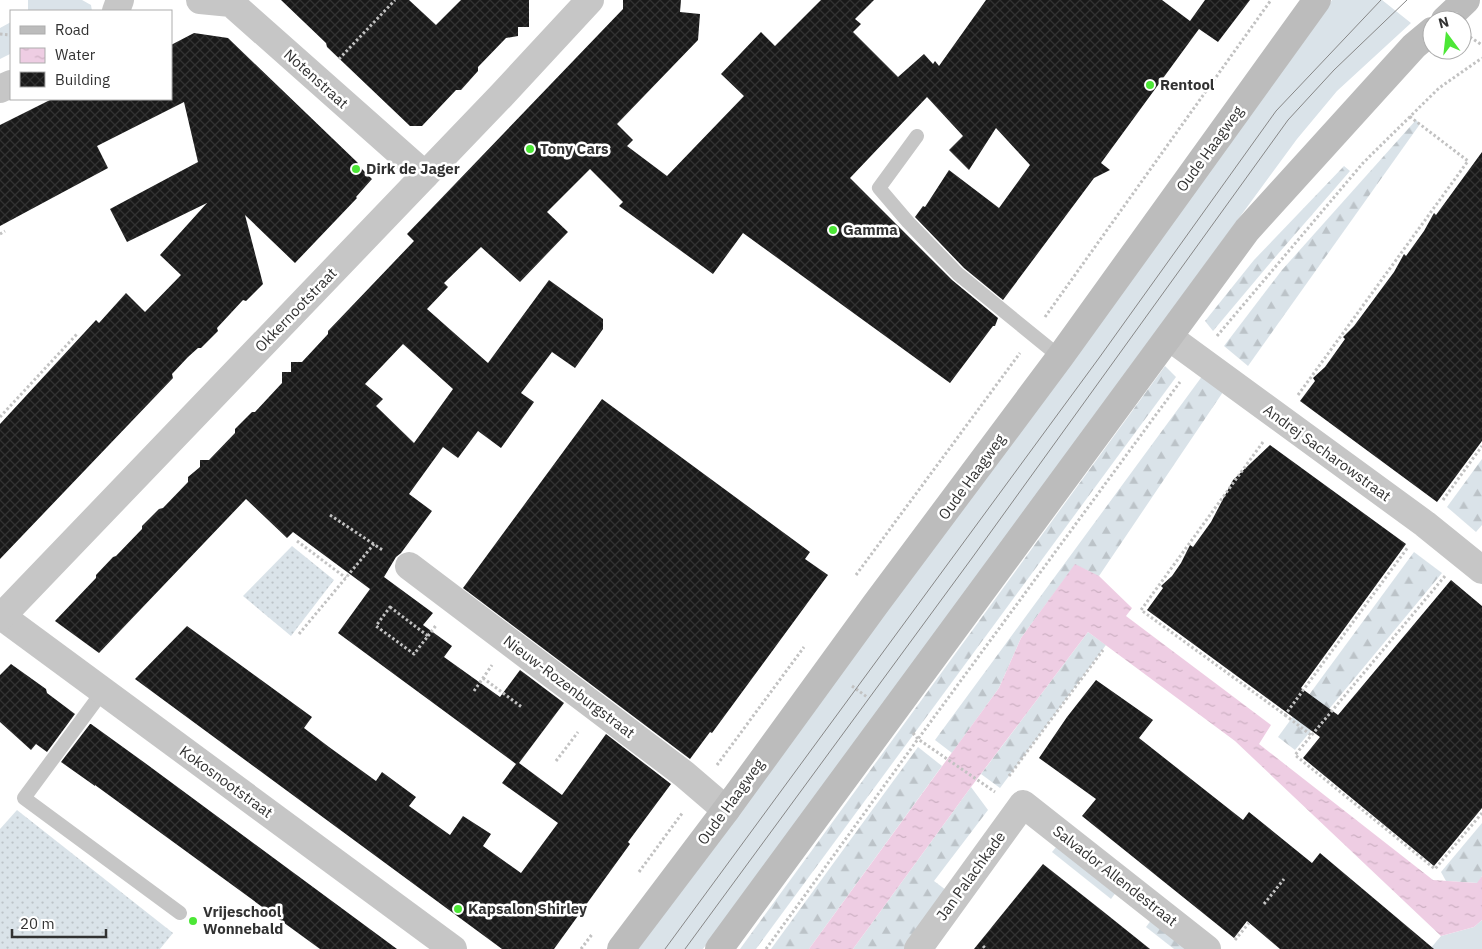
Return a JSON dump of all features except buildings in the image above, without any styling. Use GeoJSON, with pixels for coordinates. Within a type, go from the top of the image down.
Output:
{"type":"FeatureCollection","features":[{"type":"Feature","properties":{"kind":"main road","name":"Oude Haagweg"},"geometry":{"type":"LineString","coordinates":[[621,949],[726,810],[1060,357],[1317,0]]}},
{"type":"Feature","properties":{"kind":"main road"},"geometry":{"type":"LineString","coordinates":[[1456,10],[1466,0]]}},
{"type":"Feature","properties":{"kind":"main road"},"geometry":{"type":"LineString","coordinates":[[719,949],[1247,230],[1422,39]]}},
{"type":"Feature","properties":{"kind":"street","name":"Notenstraat"},"geometry":{"type":"LineString","coordinates":[[200,0],[231,3],[425,175]]}},
{"type":"Feature","properties":{"kind":"street","name":"Okkernootstraat"},"geometry":{"type":"LineString","coordinates":[[1,616],[425,175],[590,0]]}},
{"type":"Feature","properties":{"kind":"street","name":"Andrej Sacharowstraat"},"geometry":{"type":"LineString","coordinates":[[1170,337],[1425,524],[1472,563]]}},
{"type":"Feature","properties":{"kind":"street","name":"Nieuw-Rozenburgstraat"},"geometry":{"type":"LineString","coordinates":[[408,566],[596,708],[726,810]]}},
{"type":"Feature","properties":{"kind":"street","name":"Kokosnootstraat"},"geometry":{"type":"LineString","coordinates":[[1,616],[453,949]]}},
{"type":"Feature","properties":{"kind":"street","name":"Jan Palachkade"},"geometry":{"type":"LineString","coordinates":[[918,949],[1023,804]]}},
{"type":"Feature","properties":{"kind":"street","name":"Salvador Allendestraat"},"geometry":{"type":"LineString","coordinates":[[1023,804],[1207,949]]}},
{"type":"Feature","properties":{"kind":"lane"},"geometry":{"type":"LineString","coordinates":[[917,136],[879,188],[908,222],[958,274],[1060,357]]}},
{"type":"Feature","properties":{"kind":"lane"},"geometry":{"type":"LineString","coordinates":[[103,691],[24,798],[180,913]]}},
{"type":"Feature","properties":{"kind":"path"},"geometry":{"type":"LineString","coordinates":[[318,81],[395,0]]}},
{"type":"Feature","properties":{"kind":"path"},"geometry":{"type":"LineString","coordinates":[[855,578],[1032,335],[1271,0]]}},
{"type":"Feature","properties":{"kind":"path"},"geometry":{"type":"LineString","coordinates":[[766,949],[1198,359],[1363,163],[1439,88],[1482,58]]}},
{"type":"Feature","properties":{"kind":"path"},"geometry":{"type":"LineString","coordinates":[[0,234],[5,231]]}},
{"type":"Feature","properties":{"kind":"path"},"geometry":{"type":"LineString","coordinates":[[0,417],[77,334]]}},
{"type":"Feature","properties":{"kind":"path"},"geometry":{"type":"LineString","coordinates":[[330,515],[408,566]]}},
{"type":"Feature","properties":{"kind":"path"},"geometry":{"type":"LineString","coordinates":[[298,542],[346,578]]}},
{"type":"Feature","properties":{"kind":"path"},"geometry":{"type":"LineString","coordinates":[[300,634],[374,544]]}},
{"type":"Feature","properties":{"kind":"path"},"geometry":{"type":"LineString","coordinates":[[1472,563],[1311,735],[1295,755],[1435,869],[1482,813]]}},
{"type":"Feature","properties":{"kind":"path"},"geometry":{"type":"LineString","coordinates":[[390,607],[428,636],[414,654],[376,626],[390,607]]}},
{"type":"Feature","properties":{"kind":"path"},"geometry":{"type":"LineString","coordinates":[[635,877],[808,641]]}},
{"type":"Feature","properties":{"kind":"path"},"geometry":{"type":"LineString","coordinates":[[803,649],[908,727],[918,739],[986,786]]}},
{"type":"Feature","properties":{"kind":"path"},"geometry":{"type":"LineString","coordinates":[[483,678],[523,708]]}},
{"type":"Feature","properties":{"kind":"path"},"geometry":{"type":"LineString","coordinates":[[556,762],[596,708]]}},
{"type":"Feature","properties":{"kind":"path"},"geometry":{"type":"LineString","coordinates":[[1285,715],[1311,735]]}},
{"type":"Feature","properties":{"kind":"path"},"geometry":{"type":"LineString","coordinates":[[1264,904],[1284,879]]}},
{"type":"Feature","properties":{"kind":"path"},"geometry":{"type":"LineString","coordinates":[[1233,942],[1249,923]]}},
{"type":"Feature","properties":{"kind":"path"},"geometry":{"type":"LineString","coordinates":[[582,949],[593,933]]}},
{"type":"Feature","properties":{"kind":"green space"},"geometry":{"type":"Polygon","coordinates":[[[28,0],[82,0],[91,5],[92,10],[28,10],[28,0]]]}},
{"type":"Feature","properties":{"kind":"green space"},"geometry":{"type":"Polygon","coordinates":[[[1332,0],[1382,0],[1411,23],[1337,91],[1297,139],[703,949],[636,949],[1299,48],[1332,0]]]}},
{"type":"Feature","properties":{"kind":"green space"},"geometry":{"type":"Polygon","coordinates":[[[10,23],[10,54],[0,59],[0,28],[10,23]]]}},
{"type":"Feature","properties":{"kind":"green space"},"geometry":{"type":"Polygon","coordinates":[[[1416,120],[1420,124],[1248,366],[1224,346],[1282,270],[1416,120]]]}},
{"type":"Feature","properties":{"kind":"green space"},"geometry":{"type":"Polygon","coordinates":[[[1344,166],[1350,171],[1213,331],[1205,321],[1254,260],[1344,166]]]}},
{"type":"Feature","properties":{"kind":"green space"},"geometry":{"type":"Polygon","coordinates":[[[1165,366],[1176,377],[756,949],[740,949],[1165,366]]]}},
{"type":"Feature","properties":{"kind":"green space"},"geometry":{"type":"Polygon","coordinates":[[[1203,375],[1223,392],[1099,576],[1075,565],[1021,638],[999,688],[952,753],[935,740],[1203,375]]]}},
{"type":"Feature","properties":{"kind":"green space"},"geometry":{"type":"Polygon","coordinates":[[[1482,459],[1482,525],[1476,532],[1447,507],[1482,459]]]}},
{"type":"Feature","properties":{"kind":"green space"},"geometry":{"type":"Polygon","coordinates":[[[292,546],[334,580],[291,636],[243,596],[292,546]]]}},
{"type":"Feature","properties":{"kind":"green space"},"geometry":{"type":"Polygon","coordinates":[[[1414,552],[1442,573],[1295,750],[1278,737],[1414,552]]]}},
{"type":"Feature","properties":{"kind":"green space"},"geometry":{"type":"Polygon","coordinates":[[[1088,632],[1106,645],[1000,788],[981,774],[1088,632]]]}},
{"type":"Feature","properties":{"kind":"green space"},"geometry":{"type":"Polygon","coordinates":[[[918,747],[942,766],[809,949],[771,949],[918,747]]]}},
{"type":"Feature","properties":{"kind":"green space"},"geometry":{"type":"Polygon","coordinates":[[[971,787],[988,810],[934,881],[950,893],[910,949],[853,949],[971,787]]]}},
{"type":"Feature","properties":{"kind":"green space"},"geometry":{"type":"Polygon","coordinates":[[[17,810],[173,933],[160,949],[0,949],[0,829],[17,810]]]}},
{"type":"Feature","properties":{"kind":"green space"},"geometry":{"type":"Polygon","coordinates":[[[1482,823],[1482,876],[1478,883],[1446,881],[1441,872],[1482,823]]]}},
{"type":"Feature","properties":{"kind":"green space"},"geometry":{"type":"Polygon","coordinates":[[[1062,840],[1120,887],[1111,899],[1052,852],[1062,840]]]}},
{"type":"Feature","properties":{"kind":"green space"},"geometry":{"type":"Polygon","coordinates":[[[1155,915],[1196,949],[1174,949],[1146,927],[1155,915]]]}},
{"type":"Feature","properties":{"kind":"green space"},"geometry":{"type":"Polygon","coordinates":[[[1482,920],[1482,949],[1430,949],[1441,936],[1474,927],[1482,920]]]}},
{"type":"Feature","properties":{"kind":"water"},"geometry":{"type":"Polygon","coordinates":[[[1075,564],[1099,576],[1132,608],[1126,616],[1271,725],[1259,744],[1433,880],[1477,883],[1482,876],[1482,920],[1474,927],[1441,936],[1235,741],[1088,632],[971,787],[853,949],[809,949],[999,688],[1021,638],[1075,564]]]}},
{"type":"Feature","properties":{"kind":"tram line"},"geometry":{"type":"LineString","coordinates":[[665,949],[1099,358],[1276,111],[1381,0]]}},
{"type":"Feature","properties":{"kind":"tram line"},"geometry":{"type":"LineString","coordinates":[[685,949],[972,558],[1288,120],[1334,70],[1407,0]]}},
{"type":"Feature","properties":{"kind":"place","name":"Rentool"},"geometry":{"type":"Point","coordinates":[1150,85]}},
{"type":"Feature","properties":{"kind":"place","name":"Tony Cars"},"geometry":{"type":"Point","coordinates":[530,149]}},
{"type":"Feature","properties":{"kind":"place","name":"Dirk de Jager"},"geometry":{"type":"Point","coordinates":[356,169]}},
{"type":"Feature","properties":{"kind":"place","name":"Gamma"},"geometry":{"type":"Point","coordinates":[833,230]}},
{"type":"Feature","properties":{"kind":"place","name":"Kapsalon Shirley"},"geometry":{"type":"Point","coordinates":[458,909]}},
{"type":"Feature","properties":{"kind":"place","name":"Vrijeschool Wonnebald"},"geometry":{"type":"Point","coordinates":[193,921]}}]}
